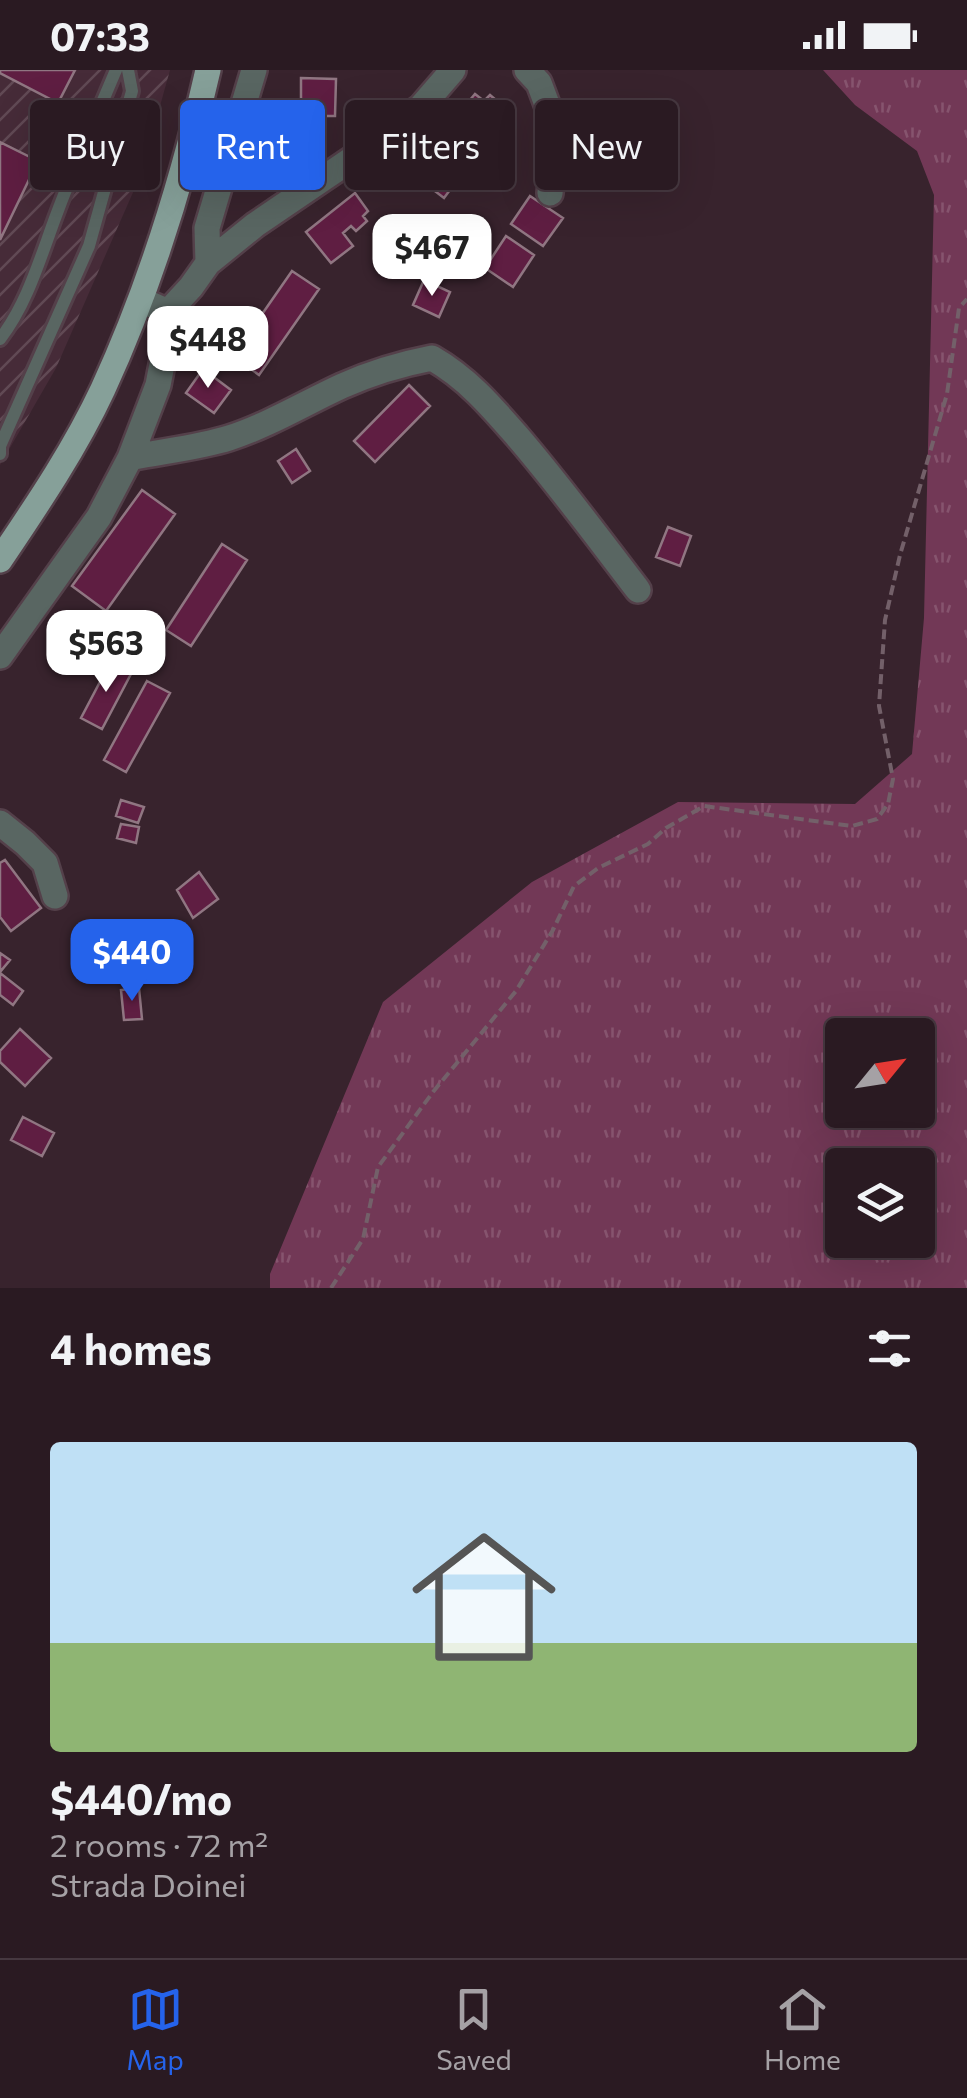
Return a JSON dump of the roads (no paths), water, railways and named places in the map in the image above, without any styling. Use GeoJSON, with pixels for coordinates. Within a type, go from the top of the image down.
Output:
{"type":"FeatureCollection","features":[{"type":"Feature","properties":{"kind":"main road"},"geometry":{"type":"LineString","coordinates":[[0,560],[45,492],[92,408],[140,300],[179,186],[208,70]]}},
{"type":"Feature","properties":{"kind":"street"},"geometry":{"type":"LineString","coordinates":[[208,263],[208,228],[254,70]]}},
{"type":"Feature","properties":{"kind":"street"},"geometry":{"type":"LineString","coordinates":[[0,656],[99,517],[130,458],[158,386],[168,312],[208,263],[421,107],[453,70]]}},
{"type":"Feature","properties":{"kind":"street"},"geometry":{"type":"LineString","coordinates":[[527,70],[539,83],[557,131],[550,193]]}},
{"type":"Feature","properties":{"kind":"street"},"geometry":{"type":"LineString","coordinates":[[140,300],[168,312]]}},
{"type":"Feature","properties":{"kind":"street"},"geometry":{"type":"LineString","coordinates":[[130,458],[230,438],[290,413],[344,384],[400,364],[432,358],[480,393],[638,590]]}},
{"type":"Feature","properties":{"kind":"street"},"geometry":{"type":"LineString","coordinates":[[0,823],[44,863],[55,896]]}},
{"type":"Feature","properties":{"kind":"lane"},"geometry":{"type":"LineString","coordinates":[[0,339],[24,297],[116,70]]}},
{"type":"Feature","properties":{"kind":"lane"},"geometry":{"type":"LineString","coordinates":[[0,454],[0,446],[89,246],[132,91],[128,70]]}}]}
